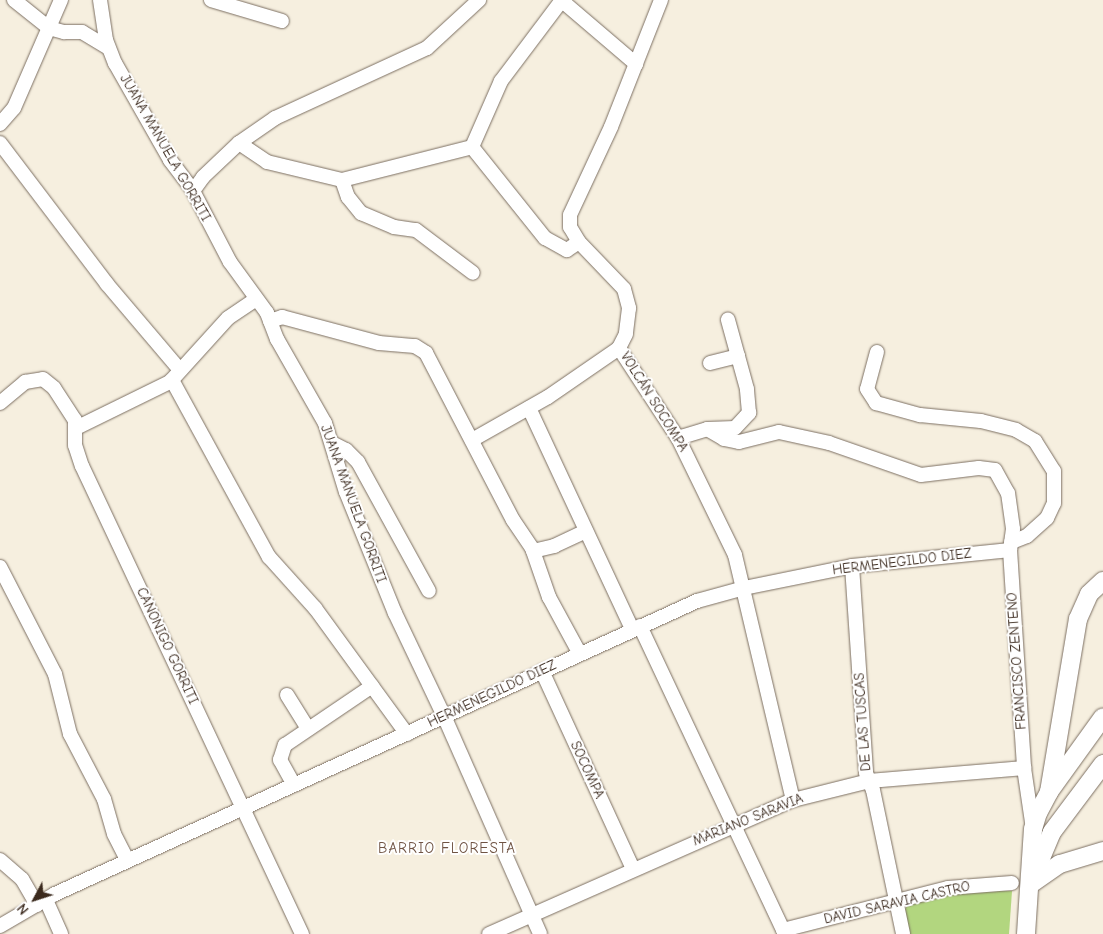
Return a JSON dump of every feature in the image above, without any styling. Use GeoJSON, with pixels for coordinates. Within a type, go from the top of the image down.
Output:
{"type":"FeatureCollection","features":[{"type":"Feature","properties":{"kind":"main road"},"geometry":{"type":"LineString","coordinates":[[1049,792],[1078,618],[1089,594],[1103,581]]}},
{"type":"Feature","properties":{"kind":"main road"},"geometry":{"type":"LineString","coordinates":[[1026,934],[1031,885],[1033,829],[1049,792],[1103,717]]}},
{"type":"Feature","properties":{"kind":"main road"},"geometry":{"type":"LineString","coordinates":[[1031,885],[1052,832],[1103,764]]}},
{"type":"Feature","properties":{"kind":"main road"},"geometry":{"type":"LineString","coordinates":[[1031,885],[1060,864],[1103,851]]}},
{"type":"Feature","properties":{"kind":"street"},"geometry":{"type":"LineString","coordinates":[[14,0],[49,28],[64,32],[82,32],[109,48]]}},
{"type":"Feature","properties":{"kind":"street"},"geometry":{"type":"LineString","coordinates":[[0,124],[14,108],[61,0]]}},
{"type":"Feature","properties":{"kind":"street"},"geometry":{"type":"LineString","coordinates":[[211,0],[282,21]]}},
{"type":"Feature","properties":{"kind":"street"},"geometry":{"type":"LineString","coordinates":[[193,191],[203,177],[239,143],[276,118],[427,48],[479,0]]}},
{"type":"Feature","properties":{"kind":"street"},"geometry":{"type":"LineString","coordinates":[[472,147],[501,81],[562,0],[636,64]]}},
{"type":"Feature","properties":{"kind":"street","name":"VOLCÁN SOCOMPA"},"geometry":{"type":"LineString","coordinates":[[661,0],[636,64],[570,215],[570,227],[579,242],[616,278],[628,298],[626,334],[619,348],[678,438],[726,534],[744,588],[793,800]]}},
{"type":"Feature","properties":{"kind":"street","name":"JUANA MANUELA GORRITI"},"geometry":{"type":"LineString","coordinates":[[99,5],[109,48],[170,160],[193,191],[215,236],[270,321],[332,443],[346,492],[395,613],[444,716],[540,934]]}},
{"type":"Feature","properties":{"kind":"street"},"geometry":{"type":"LineString","coordinates":[[0,143],[176,375],[269,557],[315,608],[407,734]]}},
{"type":"Feature","properties":{"kind":"street"},"geometry":{"type":"LineString","coordinates":[[239,143],[267,162],[342,180],[472,147]]}},
{"type":"Feature","properties":{"kind":"street"},"geometry":{"type":"LineString","coordinates":[[472,147],[545,238],[567,250],[579,242]]}},
{"type":"Feature","properties":{"kind":"street"},"geometry":{"type":"LineString","coordinates":[[342,180],[348,197],[362,213],[394,226],[416,230],[473,274]]}},
{"type":"Feature","properties":{"kind":"street"},"geometry":{"type":"LineString","coordinates":[[76,428],[176,375],[228,318],[255,300]]}},
{"type":"Feature","properties":{"kind":"street"},"geometry":{"type":"LineString","coordinates":[[270,321],[282,317],[379,343],[420,348],[430,359],[532,550],[549,597],[580,654]]}},
{"type":"Feature","properties":{"kind":"street"},"geometry":{"type":"LineString","coordinates":[[678,438],[707,429],[734,428],[749,413],[738,356],[728,320]]}},
{"type":"Feature","properties":{"kind":"street"},"geometry":{"type":"LineString","coordinates":[[472,440],[529,408],[619,348]]}},
{"type":"Feature","properties":{"kind":"street"},"geometry":{"type":"LineString","coordinates":[[877,352],[867,389],[876,403],[920,415],[981,421],[1016,430],[1036,441],[1054,471],[1054,503],[1047,518],[1027,536],[1011,546]]}},
{"type":"Feature","properties":{"kind":"street"},"geometry":{"type":"LineString","coordinates":[[710,363],[738,356]]}},
{"type":"Feature","properties":{"kind":"street","name":"CANONIGO GORRITI"},"geometry":{"type":"LineString","coordinates":[[0,403],[25,382],[43,379],[54,388],[76,428],[75,445],[82,466],[302,934]]}},
{"type":"Feature","properties":{"kind":"street"},"geometry":{"type":"LineString","coordinates":[[529,408],[586,531],[636,627],[784,932]]}},
{"type":"Feature","properties":{"kind":"street","name":"FRANCISCO ZENTENO"},"geometry":{"type":"LineString","coordinates":[[707,429],[734,442],[779,432],[808,437],[921,476],[989,468],[1001,478],[1008,493],[1013,529],[1011,546],[1024,768],[1033,829]]}},
{"type":"Feature","properties":{"kind":"street"},"geometry":{"type":"LineString","coordinates":[[332,443],[346,450],[358,462],[428,591]]}},
{"type":"Feature","properties":{"kind":"street"},"geometry":{"type":"LineString","coordinates":[[532,550],[554,546],[586,531]]}},
{"type":"Feature","properties":{"kind":"street","name":"HERMENEGILDO DIEZ"},"geometry":{"type":"LineString","coordinates":[[0,926],[41,902],[128,861],[636,627],[697,601],[744,588],[852,566],[1011,546]]}},
{"type":"Feature","properties":{"kind":"street","name":"DE LAS TUSCAS"},"geometry":{"type":"LineString","coordinates":[[852,566],[869,781],[903,934]]}},
{"type":"Feature","properties":{"kind":"street"},"geometry":{"type":"LineString","coordinates":[[0,567],[55,674],[70,734],[104,799],[114,834],[128,861]]}},
{"type":"Feature","properties":{"kind":"street","name":"SOCOMPA"},"geometry":{"type":"LineString","coordinates":[[542,671],[633,869]]}},
{"type":"Feature","properties":{"kind":"street"},"geometry":{"type":"LineString","coordinates":[[294,785],[280,758],[285,745],[372,686]]}},
{"type":"Feature","properties":{"kind":"street"},"geometry":{"type":"LineString","coordinates":[[287,695],[308,729]]}},
{"type":"Feature","properties":{"kind":"street","name":"MARIANO SARAVIA"},"geometry":{"type":"LineString","coordinates":[[489,934],[733,824],[793,800],[869,781],[1024,768]]}},
{"type":"Feature","properties":{"kind":"street"},"geometry":{"type":"LineString","coordinates":[[0,860],[22,879],[41,902],[61,934]]}},
{"type":"Feature","properties":{"kind":"street","name":"DAVID SARAVIA CASTRO"},"geometry":{"type":"LineString","coordinates":[[784,932],[896,901],[969,885],[1012,883]]}},
{"type":"Feature","properties":{"kind":"green space"},"geometry":{"type":"Polygon","coordinates":[[[964,891],[1012,891],[1009,934],[909,934],[904,911],[909,902],[964,891]]]}},
{"type":"Feature","properties":{"kind":"district","name":"BARRIO FLORESTA"},"geometry":{"type":"Point","coordinates":[447,849]}}]}
